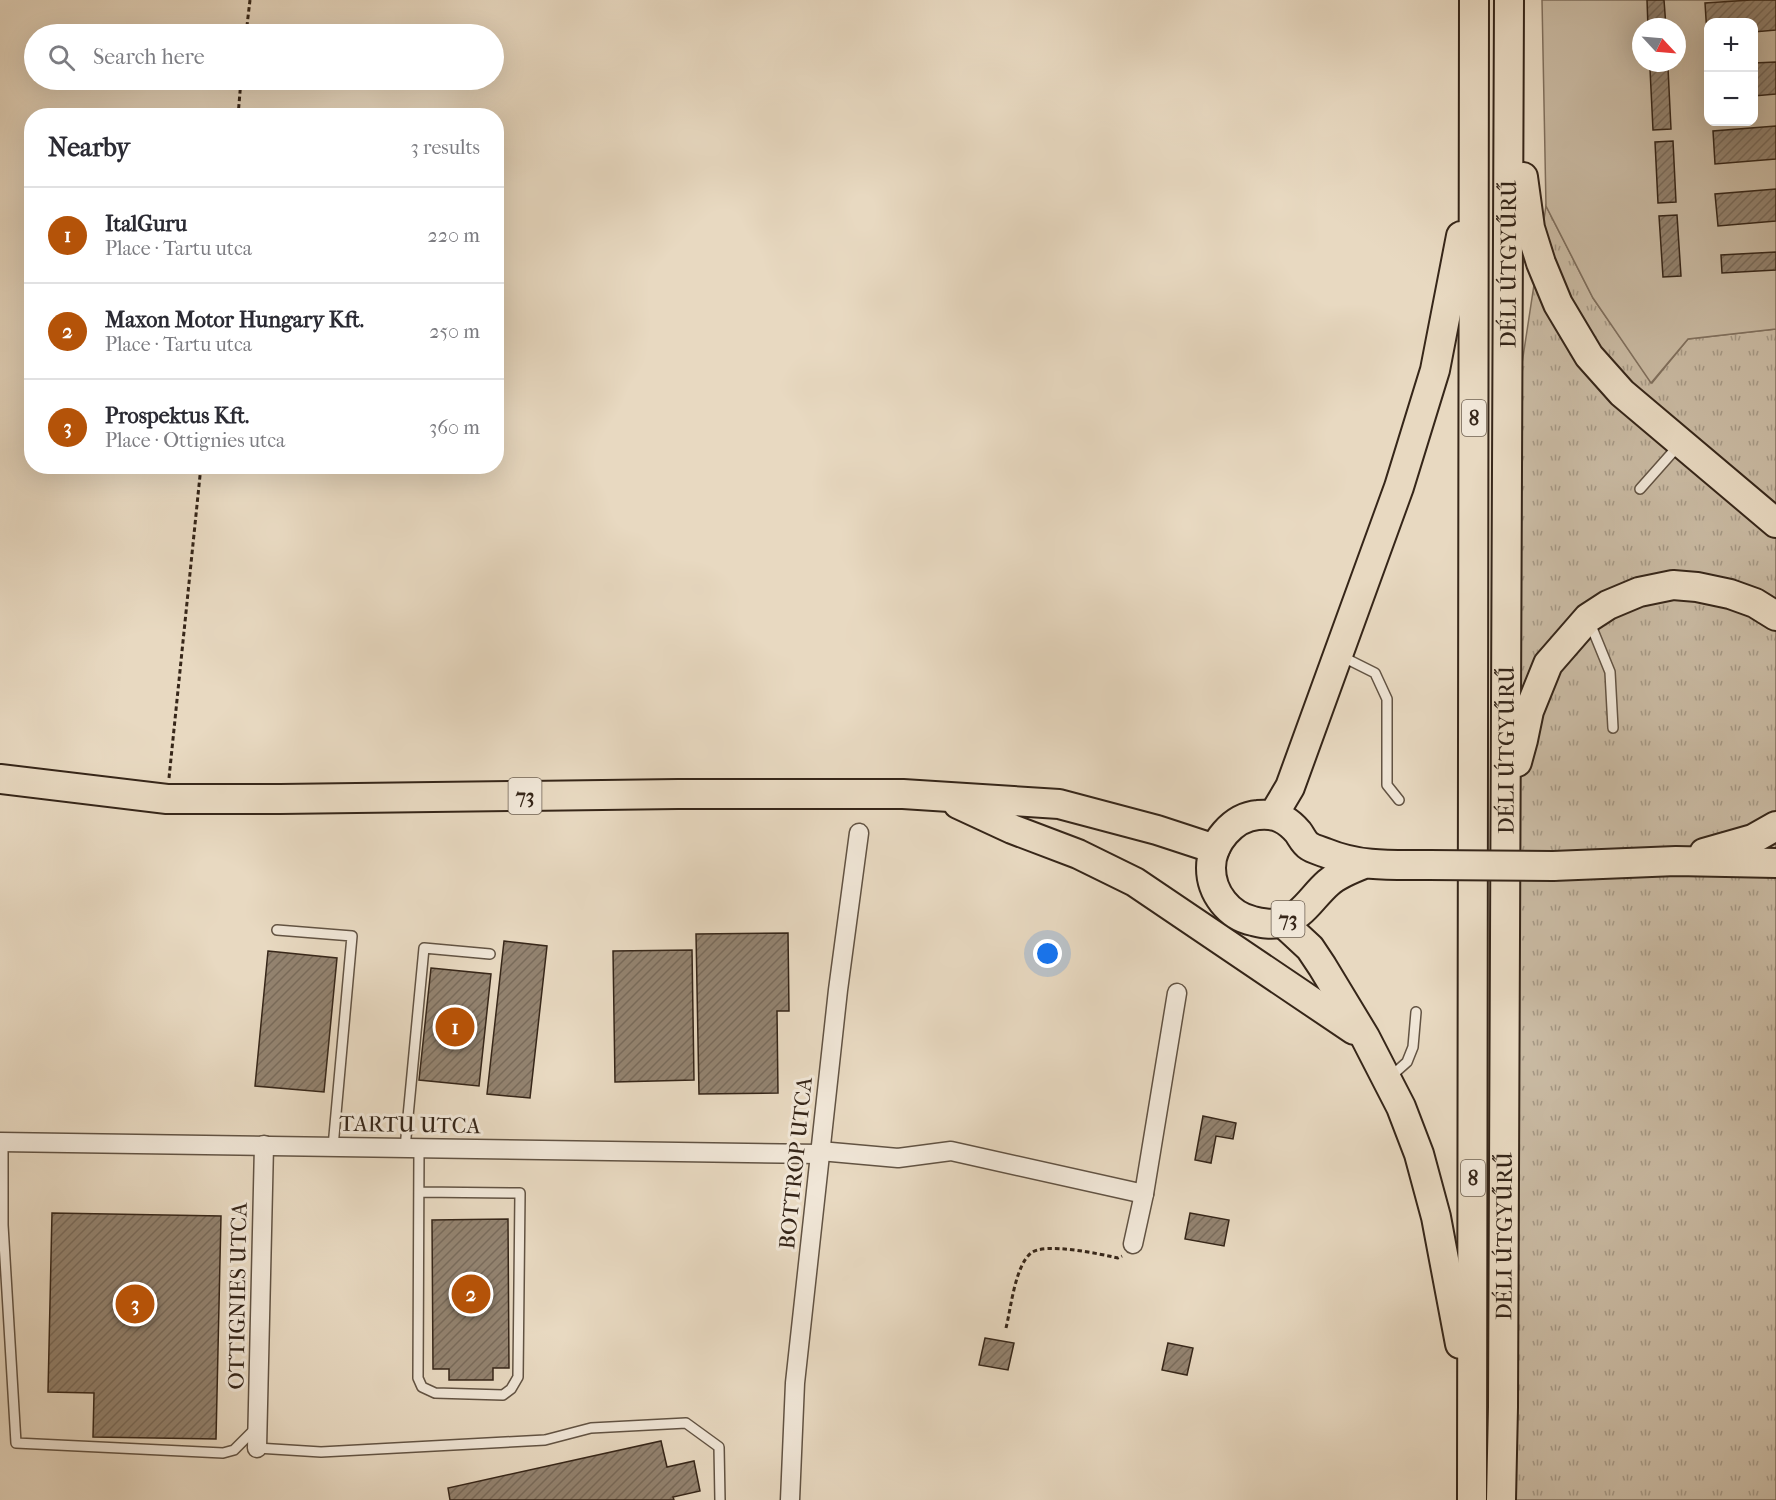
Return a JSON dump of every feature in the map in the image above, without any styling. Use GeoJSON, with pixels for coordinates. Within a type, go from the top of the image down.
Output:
{"type":"FeatureCollection","features":[{"type":"Feature","properties":{"kind":"main road","name":"DÉLI ÚTGYŰRŰ"},"geometry":{"type":"LineString","coordinates":[[1472,1500],[1474,0]]}},
{"type":"Feature","properties":{"kind":"main road","name":"DÉLI ÚTGYŰRŰ"},"geometry":{"type":"LineString","coordinates":[[1501,1500],[1509,0]]}},
{"type":"Feature","properties":{"kind":"main road"},"geometry":{"type":"LineString","coordinates":[[1509,100],[1530,228],[1558,304],[1589,356],[1622,393],[1776,523]]}},
{"type":"Feature","properties":{"kind":"main road"},"geometry":{"type":"LineString","coordinates":[[1215,849],[1222,836],[1245,818],[1274,814],[1290,787],[1399,487],[1435,370],[1474,171]]}},
{"type":"Feature","properties":{"kind":"main road"},"geometry":{"type":"LineString","coordinates":[[1506,823],[1512,776],[1524,740],[1528,711],[1548,664],[1588,618],[1608,605],[1639,592],[1673,585],[1697,586],[1730,594],[1755,603],[1776,616]]}},
{"type":"Feature","properties":{"kind":"main road","name":"73"},"geometry":{"type":"LineString","coordinates":[[0,779],[167,799],[903,794],[1059,804],[1157,830],[1215,849],[1211,867],[1213,882],[1219,897],[1229,910],[1242,919],[1271,924],[1282,922],[1303,912],[1315,896],[1335,878],[1364,864]]}},
{"type":"Feature","properties":{"kind":"main road"},"geometry":{"type":"LineString","coordinates":[[942,797],[1012,829],[1077,854],[1135,882],[1365,1037]]}},
{"type":"Feature","properties":{"kind":"main road","name":"73"},"geometry":{"type":"LineString","coordinates":[[1274,814],[1286,820],[1308,846],[1343,860],[1364,864],[1554,866],[1676,861],[1776,863]]}},
{"type":"Feature","properties":{"kind":"main road"},"geometry":{"type":"LineString","coordinates":[[1676,861],[1753,839],[1776,826]]}},
{"type":"Feature","properties":{"kind":"main road"},"geometry":{"type":"LineString","coordinates":[[1282,922],[1310,948],[1365,1037],[1401,1107],[1419,1154],[1436,1217],[1472,1411]]}},
{"type":"Feature","properties":{"kind":"street","name":"BOTTROP UTCA"},"geometry":{"type":"LineString","coordinates":[[790,1500],[795,1383],[838,990],[860,833]]}},
{"type":"Feature","properties":{"kind":"street"},"geometry":{"type":"LineString","coordinates":[[1133,1244],[1144,1194],[1177,993]]}},
{"type":"Feature","properties":{"kind":"street","name":"TARTU UTCA"},"geometry":{"type":"LineString","coordinates":[[1,1142],[820,1152],[898,1158],[951,1151],[1144,1194]]}},
{"type":"Feature","properties":{"kind":"street","name":"OTTIGNIES UTCA"},"geometry":{"type":"LineString","coordinates":[[257,1448],[264,1145]]}},
{"type":"Feature","properties":{"kind":"lane"},"geometry":{"type":"LineString","coordinates":[[1640,489],[1680,443]]}},
{"type":"Feature","properties":{"kind":"lane"},"geometry":{"type":"LineString","coordinates":[[1588,618],[1610,672],[1613,728]]}},
{"type":"Feature","properties":{"kind":"lane"},"geometry":{"type":"LineString","coordinates":[[1338,655],[1375,673],[1387,699],[1387,785],[1399,800]]}},
{"type":"Feature","properties":{"kind":"lane"},"geometry":{"type":"LineString","coordinates":[[277,930],[352,936],[333,1147]]}},
{"type":"Feature","properties":{"kind":"lane"},"geometry":{"type":"LineString","coordinates":[[419,1192],[520,1193],[518,1377],[511,1389],[503,1395],[435,1393],[422,1387],[418,1378],[419,1192],[412,1148],[424,948],[490,954]]}},
{"type":"Feature","properties":{"kind":"lane"},"geometry":{"type":"LineString","coordinates":[[1387,1080],[1407,1062],[1413,1047],[1416,1012]]}},
{"type":"Feature","properties":{"kind":"lane"},"geometry":{"type":"LineString","coordinates":[[1,1142],[3,1225],[16,1443],[223,1453],[234,1450],[258,1426]]}},
{"type":"Feature","properties":{"kind":"lane"},"geometry":{"type":"LineString","coordinates":[[257,1448],[321,1452],[545,1440],[591,1428],[686,1423],[719,1447],[720,1500]]}},
{"type":"Feature","properties":{"kind":"path"},"geometry":{"type":"LineString","coordinates":[[247,24],[250,0]]}},
{"type":"Feature","properties":{"kind":"path"},"geometry":{"type":"LineString","coordinates":[[239,108],[240,90]]}},
{"type":"Feature","properties":{"kind":"path"},"geometry":{"type":"LineString","coordinates":[[167,799],[200,474]]}},
{"type":"Feature","properties":{"kind":"path"},"geometry":{"type":"LineString","coordinates":[[1006,1328],[1018,1275],[1031,1253],[1042,1249],[1057,1249],[1118,1258],[1125,1255],[1133,1244]]}},
{"type":"Feature","properties":{"kind":"green space"},"geometry":{"type":"Polygon","coordinates":[[[1542,0],[1776,0],[1776,329],[1688,339],[1651,383],[1593,298],[1546,206],[1542,0]]]}},
{"type":"Feature","properties":{"kind":"green space"},"geometry":{"type":"Polygon","coordinates":[[[1546,206],[1593,298],[1652,383],[1688,339],[1776,329],[1776,1500],[1485,1500],[1516,403],[1546,206]]]}},
{"type":"Feature","properties":{"kind":"building"},"geometry":{"type":"Polygon","coordinates":[[[1647,0],[1664,0],[1665,18],[1648,18],[1647,0]]]}},
{"type":"Feature","properties":{"kind":"building"},"geometry":{"type":"Polygon","coordinates":[[[1776,0],[1776,30],[1758,32],[1758,18],[1706,18],[1705,3],[1776,0]]]}},
{"type":"Feature","properties":{"kind":"building"},"geometry":{"type":"Polygon","coordinates":[[[1776,62],[1776,94],[1758,96],[1758,63],[1776,62]]]}},
{"type":"Feature","properties":{"kind":"building"},"geometry":{"type":"Polygon","coordinates":[[[1650,72],[1668,72],[1671,129],[1653,130],[1650,72]]]}},
{"type":"Feature","properties":{"kind":"building"},"geometry":{"type":"Polygon","coordinates":[[[1776,126],[1776,159],[1715,164],[1713,131],[1776,126]]]}},
{"type":"Feature","properties":{"kind":"building"},"geometry":{"type":"Polygon","coordinates":[[[1673,141],[1676,202],[1658,203],[1655,142],[1673,141]]]}},
{"type":"Feature","properties":{"kind":"building"},"geometry":{"type":"Polygon","coordinates":[[[1776,189],[1776,221],[1718,226],[1715,194],[1776,189]]]}},
{"type":"Feature","properties":{"kind":"building"},"geometry":{"type":"Polygon","coordinates":[[[1677,215],[1681,276],[1663,277],[1659,216],[1677,215]]]}},
{"type":"Feature","properties":{"kind":"building"},"geometry":{"type":"Polygon","coordinates":[[[1776,252],[1776,270],[1722,273],[1721,255],[1776,252]]]}},
{"type":"Feature","properties":{"kind":"building"},"geometry":{"type":"Polygon","coordinates":[[[788,933],[789,1011],[777,1011],[778,1093],[699,1094],[696,934],[788,933]]]}},
{"type":"Feature","properties":{"kind":"building"},"geometry":{"type":"Polygon","coordinates":[[[504,941],[547,946],[530,1098],[487,1094],[504,941]]]}},
{"type":"Feature","properties":{"kind":"building"},"geometry":{"type":"Polygon","coordinates":[[[692,950],[694,1080],[615,1082],[613,951],[692,950]]]}},
{"type":"Feature","properties":{"kind":"building"},"geometry":{"type":"Polygon","coordinates":[[[268,951],[337,958],[324,1092],[255,1086],[268,951]]]}},
{"type":"Feature","properties":{"kind":"building"},"geometry":{"type":"Polygon","coordinates":[[[431,968],[491,974],[479,1086],[419,1080],[431,968]]]}},
{"type":"Feature","properties":{"kind":"building"},"geometry":{"type":"Polygon","coordinates":[[[1203,1116],[1236,1123],[1233,1139],[1216,1136],[1211,1163],[1195,1160],[1203,1116]]]}},
{"type":"Feature","properties":{"kind":"building"},"geometry":{"type":"Polygon","coordinates":[[[52,1213],[221,1216],[216,1439],[93,1437],[94,1393],[48,1392],[52,1213]]]}},
{"type":"Feature","properties":{"kind":"building"},"geometry":{"type":"Polygon","coordinates":[[[1190,1213],[1229,1220],[1224,1246],[1185,1239],[1190,1213]]]}},
{"type":"Feature","properties":{"kind":"building"},"geometry":{"type":"Polygon","coordinates":[[[508,1219],[509,1368],[493,1368],[493,1380],[449,1380],[449,1369],[433,1369],[432,1220],[508,1219]]]}},
{"type":"Feature","properties":{"kind":"building"},"geometry":{"type":"Polygon","coordinates":[[[985,1338],[1014,1343],[1008,1370],[979,1365],[985,1338]]]}},
{"type":"Feature","properties":{"kind":"building"},"geometry":{"type":"Polygon","coordinates":[[[1168,1343],[1193,1348],[1187,1375],[1162,1370],[1168,1343]]]}},
{"type":"Feature","properties":{"kind":"building"},"geometry":{"type":"Polygon","coordinates":[[[661,1441],[667,1467],[694,1461],[700,1491],[673,1497],[674,1500],[450,1500],[448,1488],[661,1441]]]}},
{"type":"Feature","properties":{"kind":"place","name":"ItalGuru"},"geometry":{"type":"Point","coordinates":[455,1027]}},
{"type":"Feature","properties":{"kind":"place","name":"Maxon Motor Hungary Kft."},"geometry":{"type":"Point","coordinates":[471,1294]}},
{"type":"Feature","properties":{"kind":"place","name":"Prospektus Kft."},"geometry":{"type":"Point","coordinates":[135,1304]}}]}
